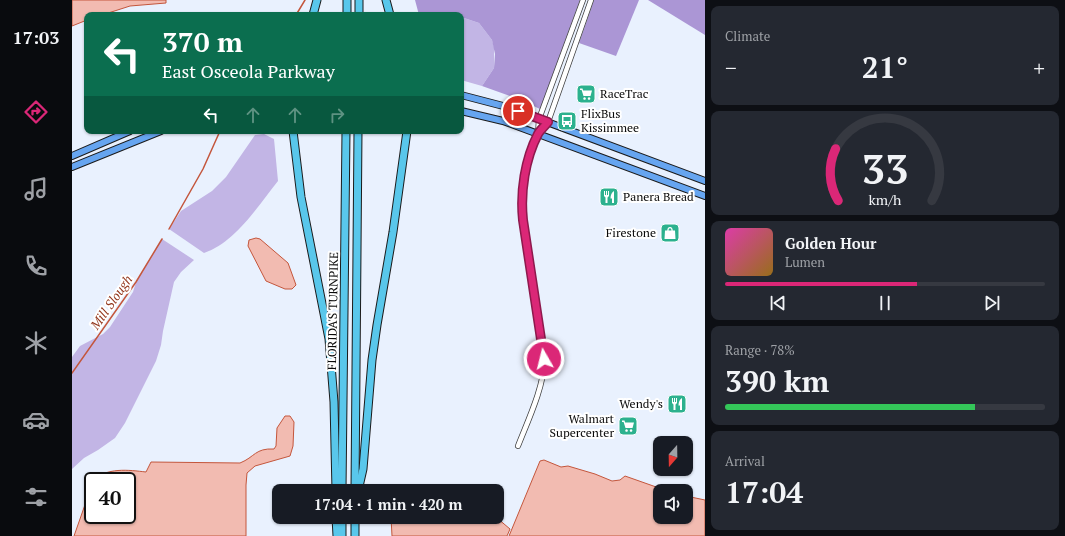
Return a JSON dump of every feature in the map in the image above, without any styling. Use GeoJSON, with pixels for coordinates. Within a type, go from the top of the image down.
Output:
{"type":"FeatureCollection","features":[{"type":"Feature","properties":{"kind":"highway"},"geometry":{"type":"LineString","coordinates":[[314,12],[317,0]]}},
{"type":"Feature","properties":{"kind":"highway"},"geometry":{"type":"LineString","coordinates":[[347,0],[347,12]]}},
{"type":"Feature","properties":{"kind":"highway"},"geometry":{"type":"LineString","coordinates":[[359,0],[359,12]]}},
{"type":"Feature","properties":{"kind":"highway"},"geometry":{"type":"LineString","coordinates":[[386,0],[389,12]]}},
{"type":"Feature","properties":{"kind":"highway"},"geometry":{"type":"LineString","coordinates":[[293,134],[301,197],[325,312],[329,339],[334,402],[336,484]]}},
{"type":"Feature","properties":{"kind":"highway","name":"FLORIDA'S TURNPIKE"},"geometry":{"type":"LineString","coordinates":[[342,484],[346,134]]}},
{"type":"Feature","properties":{"kind":"highway","name":"FLORIDA'S TURNPIKE"},"geometry":{"type":"LineString","coordinates":[[357,484],[358,134]]}},
{"type":"Feature","properties":{"kind":"highway"},"geometry":{"type":"LineString","coordinates":[[359,484],[363,469],[372,360],[393,232],[407,134]]}},
{"type":"Feature","properties":{"kind":"highway"},"geometry":{"type":"LineString","coordinates":[[406,142],[410,134]]}},
{"type":"Feature","properties":{"kind":"highway"},"geometry":{"type":"LineString","coordinates":[[336,524],[337,536]]}},
{"type":"Feature","properties":{"kind":"highway"},"geometry":{"type":"LineString","coordinates":[[342,524],[342,536]]}},
{"type":"Feature","properties":{"kind":"highway"},"geometry":{"type":"LineString","coordinates":[[355,524],[355,536]]}},
{"type":"Feature","properties":{"kind":"main road"},"geometry":{"type":"LineString","coordinates":[[464,96],[492,102],[705,180]]}},
{"type":"Feature","properties":{"kind":"main road"},"geometry":{"type":"LineString","coordinates":[[464,112],[503,121],[705,196]]}},
{"type":"Feature","properties":{"kind":"main road"},"geometry":{"type":"LineString","coordinates":[[72,156],[123,134]]}},
{"type":"Feature","properties":{"kind":"main road"},"geometry":{"type":"LineString","coordinates":[[72,167],[154,134]]}},
{"type":"Feature","properties":{"kind":"street"},"geometry":{"type":"LineString","coordinates":[[518,446],[544,372],[544,359],[522,211],[524,186],[528,165],[538,134],[539,119],[583,0]]}},
{"type":"Feature","properties":{"kind":"street"},"geometry":{"type":"LineString","coordinates":[[538,134],[548,122],[591,0]]}},
{"type":"Feature","properties":{"kind":"shaded area"},"geometry":{"type":"Polygon","coordinates":[[[72,0],[166,0],[166,3],[130,6],[111,12],[84,12],[84,21],[72,26],[72,0]]]}},
{"type":"Feature","properties":{"kind":"shaded area"},"geometry":{"type":"Polygon","coordinates":[[[415,0],[580,0],[540,109],[516,98],[482,86],[494,68],[495,54],[492,40],[479,23],[464,18],[464,12],[418,12],[415,0]]]}},
{"type":"Feature","properties":{"kind":"shaded area"},"geometry":{"type":"Polygon","coordinates":[[[594,0],[639,0],[616,56],[579,43],[594,0]]]}},
{"type":"Feature","properties":{"kind":"shaded area"},"geometry":{"type":"Polygon","coordinates":[[[648,0],[705,0],[705,35],[648,0]]]}},
{"type":"Feature","properties":{"kind":"shaded area"},"geometry":{"type":"Polygon","coordinates":[[[464,18],[479,23],[492,40],[494,47],[494,68],[482,86],[464,81],[464,18]]]}},
{"type":"Feature","properties":{"kind":"shaded area"},"geometry":{"type":"Polygon","coordinates":[[[264,134],[274,139],[278,181],[245,223],[236,232],[226,241],[204,253],[169,229],[181,211],[212,191],[226,177],[255,135],[264,134]]]}},
{"type":"Feature","properties":{"kind":"shaded area"},"geometry":{"type":"Polygon","coordinates":[[[256,238],[260,239],[288,263],[296,285],[292,289],[285,289],[266,281],[248,246],[249,240],[256,238]]]}},
{"type":"Feature","properties":{"kind":"shaded area","name":"Mill Slough"},"geometry":{"type":"Polygon","coordinates":[[[162,239],[194,260],[181,272],[174,282],[161,345],[156,361],[125,423],[115,438],[84,458],[72,469],[72,357],[80,346],[103,334],[110,327],[133,292],[136,282],[162,239]]]}},
{"type":"Feature","properties":{"kind":"shaded area"},"geometry":{"type":"Polygon","coordinates":[[[285,416],[290,416],[294,422],[293,446],[290,456],[255,466],[247,473],[246,536],[74,536],[84,508],[84,524],[136,524],[136,472],[108,472],[118,470],[146,472],[151,462],[240,463],[259,451],[274,449],[276,446],[277,428],[285,416]]]}},
{"type":"Feature","properties":{"kind":"shaded area"},"geometry":{"type":"Polygon","coordinates":[[[544,460],[561,467],[568,466],[612,481],[620,480],[625,476],[653,486],[653,524],[693,524],[693,497],[705,500],[705,536],[509,536],[540,461],[544,460]]]}},
{"type":"Feature","properties":{"kind":"shaded area"},"geometry":{"type":"Polygon","coordinates":[[[391,524],[504,524],[510,529],[507,536],[392,536],[391,524]]]}},
{"type":"Feature","properties":{"kind":"waterway","name":"Mill Slough"},"geometry":{"type":"LineString","coordinates":[[298,12],[305,0]]}},
{"type":"Feature","properties":{"kind":"waterway","name":"Mill Slough"},"geometry":{"type":"LineString","coordinates":[[169,229],[203,169],[219,134]]}},
{"type":"Feature","properties":{"kind":"waterway","name":"Mill Slough"},"geometry":{"type":"LineString","coordinates":[[72,373],[136,282],[162,239]]}},
{"type":"Feature","properties":{"kind":"place","name":"RaceTrac"},"geometry":{"type":"Point","coordinates":[586,94]}},
{"type":"Feature","properties":{"kind":"place","name":"FlixBus Kissimmee"},"geometry":{"type":"Point","coordinates":[567,121]}},
{"type":"Feature","properties":{"kind":"place","name":"Panera Bread"},"geometry":{"type":"Point","coordinates":[609,197]}},
{"type":"Feature","properties":{"kind":"place","name":"Firestone"},"geometry":{"type":"Point","coordinates":[670,233]}},
{"type":"Feature","properties":{"kind":"place","name":"Wendy's"},"geometry":{"type":"Point","coordinates":[677,404]}},
{"type":"Feature","properties":{"kind":"place","name":"Walmart Supercenter"},"geometry":{"type":"Point","coordinates":[628,426]}},
{"type":"Feature","properties":{"kind":"route"},"geometry":{"type":"LineString","coordinates":[[518,111],[548,122],[538,134],[531,155],[525,180],[522,206],[544,359]]}}]}
